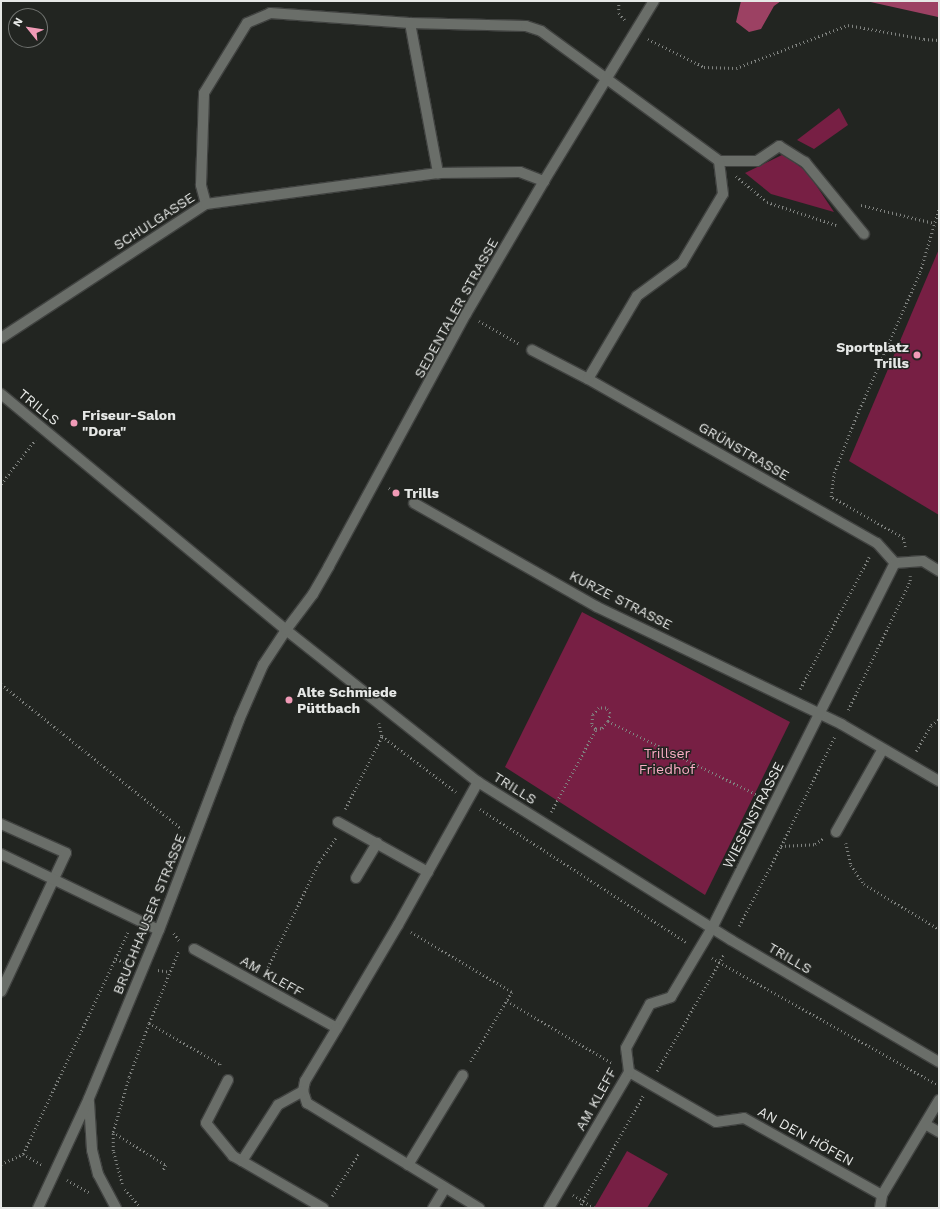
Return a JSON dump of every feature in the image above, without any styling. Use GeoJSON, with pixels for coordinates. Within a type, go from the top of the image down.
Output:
{"type":"FeatureCollection","features":[{"type":"Feature","properties":{"kind":"street","name":"SEDENTALER STRASSE"},"geometry":{"type":"LineString","coordinates":[[286,630],[313,594],[466,314],[544,181],[654,1]]}},
{"type":"Feature","properties":{"kind":"street"},"geometry":{"type":"LineString","coordinates":[[206,204],[202,185],[204,93],[247,23],[270,13],[410,23],[526,26],[541,31],[608,78],[719,162],[757,161],[779,146],[804,162],[864,234]]}},
{"type":"Feature","properties":{"kind":"street"},"geometry":{"type":"LineString","coordinates":[[410,23],[438,173]]}},
{"type":"Feature","properties":{"kind":"street"},"geometry":{"type":"LineString","coordinates":[[588,379],[637,296],[682,263],[723,194],[719,162]]}},
{"type":"Feature","properties":{"kind":"street","name":"SCHULGASSE"},"geometry":{"type":"LineString","coordinates":[[1,338],[206,204],[438,173],[520,172],[544,181]]}},
{"type":"Feature","properties":{"kind":"street","name":"GRÜNSTRASSE"},"geometry":{"type":"LineString","coordinates":[[532,350],[588,379],[877,543],[895,563]]}},
{"type":"Feature","properties":{"kind":"street","name":"TRILLS"},"geometry":{"type":"LineString","coordinates":[[1,394],[286,630],[478,782],[731,940],[939,1062]]}},
{"type":"Feature","properties":{"kind":"street","name":"KURZE STRASSE"},"geometry":{"type":"LineString","coordinates":[[410,500],[597,607],[820,713]]}},
{"type":"Feature","properties":{"kind":"street"},"geometry":{"type":"LineString","coordinates":[[895,563],[923,561],[939,571]]}},
{"type":"Feature","properties":{"kind":"street","name":"WIESENSTRASSE"},"geometry":{"type":"LineString","coordinates":[[712,928],[895,563]]}},
{"type":"Feature","properties":{"kind":"street","name":"BRUCHHAUSER STRASSE"},"geometry":{"type":"LineString","coordinates":[[38,1208],[89,1098],[159,930],[252,688],[263,665],[286,630]]}},
{"type":"Feature","properties":{"kind":"street"},"geometry":{"type":"LineString","coordinates":[[820,713],[939,781]]}},
{"type":"Feature","properties":{"kind":"street"},"geometry":{"type":"LineString","coordinates":[[836,832],[884,749]]}},
{"type":"Feature","properties":{"kind":"street"},"geometry":{"type":"LineString","coordinates":[[478,782],[398,925],[305,1081],[303,1091],[307,1103],[478,1208]]}},
{"type":"Feature","properties":{"kind":"street"},"geometry":{"type":"LineString","coordinates":[[1,824],[66,853],[1,992]]}},
{"type":"Feature","properties":{"kind":"street"},"geometry":{"type":"LineString","coordinates":[[341,824],[428,872]]}},
{"type":"Feature","properties":{"kind":"street"},"geometry":{"type":"LineString","coordinates":[[356,878],[376,843]]}},
{"type":"Feature","properties":{"kind":"street"},"geometry":{"type":"LineString","coordinates":[[1,854],[55,878],[159,930]]}},
{"type":"Feature","properties":{"kind":"street","name":"AM KLEFF"},"geometry":{"type":"LineString","coordinates":[[549,1208],[629,1072],[626,1048],[650,1004],[671,997],[712,928]]}},
{"type":"Feature","properties":{"kind":"street","name":"AM KLEFF"},"geometry":{"type":"LineString","coordinates":[[194,949],[337,1028]]}},
{"type":"Feature","properties":{"kind":"street","name":"AN DEN HÖFEN"},"geometry":{"type":"LineString","coordinates":[[629,1072],[716,1122],[744,1118],[882,1195]]}},
{"type":"Feature","properties":{"kind":"street"},"geometry":{"type":"LineString","coordinates":[[408,1165],[463,1075]]}},
{"type":"Feature","properties":{"kind":"street"},"geometry":{"type":"LineString","coordinates":[[228,1080],[206,1123],[233,1156],[326,1205]]}},
{"type":"Feature","properties":{"kind":"street"},"geometry":{"type":"LineString","coordinates":[[242,1161],[278,1105],[303,1091]]}},
{"type":"Feature","properties":{"kind":"street"},"geometry":{"type":"LineString","coordinates":[[89,1098],[92,1150],[98,1174],[108,1196],[116,1208]]}},
{"type":"Feature","properties":{"kind":"street"},"geometry":{"type":"LineString","coordinates":[[880,1208],[882,1195],[939,1100]]}},
{"type":"Feature","properties":{"kind":"street"},"geometry":{"type":"LineString","coordinates":[[925,1124],[939,1132]]}},
{"type":"Feature","properties":{"kind":"street"},"geometry":{"type":"LineString","coordinates":[[433,1208],[445,1188]]}},
{"type":"Feature","properties":{"kind":"path"},"geometry":{"type":"LineString","coordinates":[[634,33],[704,67],[736,68],[848,25],[924,39],[939,40]]}},
{"type":"Feature","properties":{"kind":"path"},"geometry":{"type":"LineString","coordinates":[[719,162],[767,202],[864,234]]}},
{"type":"Feature","properties":{"kind":"path"},"geometry":{"type":"LineString","coordinates":[[843,210],[856,204],[934,223]]}},
{"type":"Feature","properties":{"kind":"path"},"geometry":{"type":"LineString","coordinates":[[579,1208],[731,940],[782,846],[910,581],[908,561],[903,538],[832,497],[834,473],[856,417],[920,272],[939,208]]}},
{"type":"Feature","properties":{"kind":"path"},"geometry":{"type":"LineString","coordinates":[[466,314],[532,350]]}},
{"type":"Feature","properties":{"kind":"path"},"geometry":{"type":"LineString","coordinates":[[1,484],[43,428]]}},
{"type":"Feature","properties":{"kind":"path"},"geometry":{"type":"LineString","coordinates":[[376,481],[410,500]]}},
{"type":"Feature","properties":{"kind":"path"},"geometry":{"type":"LineString","coordinates":[[794,700],[877,543]]}},
{"type":"Feature","properties":{"kind":"path"},"geometry":{"type":"LineString","coordinates":[[1,684],[194,839]]}},
{"type":"Feature","properties":{"kind":"path"},"geometry":{"type":"LineString","coordinates":[[599,708],[606,708],[610,713],[608,721],[602,728],[596,729],[592,725],[593,715],[599,708]]}},
{"type":"Feature","properties":{"kind":"path"},"geometry":{"type":"LineString","coordinates":[[909,764],[931,725],[939,718]]}},
{"type":"Feature","properties":{"kind":"path"},"geometry":{"type":"LineString","coordinates":[[608,721],[775,803]]}},
{"type":"Feature","properties":{"kind":"path"},"geometry":{"type":"LineString","coordinates":[[545,824],[596,729]]}},
{"type":"Feature","properties":{"kind":"path"},"geometry":{"type":"LineString","coordinates":[[259,985],[319,862],[341,824],[382,736]]}},
{"type":"Feature","properties":{"kind":"path"},"geometry":{"type":"LineString","coordinates":[[782,846],[815,844],[836,832],[845,837],[851,865],[864,884],[939,929]]}},
{"type":"Feature","properties":{"kind":"path"},"geometry":{"type":"LineString","coordinates":[[141,1208],[123,1186],[113,1151],[113,1132],[129,1077],[149,1023],[182,944],[164,916]]}},
{"type":"Feature","properties":{"kind":"path"},"geometry":{"type":"LineString","coordinates":[[1,1164],[23,1154],[135,917]]}},
{"type":"Feature","properties":{"kind":"path"},"geometry":{"type":"LineString","coordinates":[[398,925],[512,992],[463,1075]]}},
{"type":"Feature","properties":{"kind":"path"},"geometry":{"type":"LineString","coordinates":[[507,1001],[629,1072]]}},
{"type":"Feature","properties":{"kind":"path"},"geometry":{"type":"LineString","coordinates":[[149,1023],[220,1064],[228,1080]]}},
{"type":"Feature","properties":{"kind":"path"},"geometry":{"type":"LineString","coordinates":[[113,1132],[166,1165],[163,1171]]}},
{"type":"Feature","properties":{"kind":"path"},"geometry":{"type":"LineString","coordinates":[[326,1205],[366,1140]]}},
{"type":"Feature","properties":{"kind":"path"},"geometry":{"type":"LineString","coordinates":[[23,1154],[87,1190],[97,1201],[123,1186]]}},
{"type":"Feature","properties":{"kind":"path"},"geometry":{"type":"LineString","coordinates":[[562,1188],[595,1208]]}},
{"type":"Feature","properties":{"kind":"green space"},"geometry":{"type":"Polygon","coordinates":[[[839,108],[848,125],[814,149],[797,140],[839,108]]]}},
{"type":"Feature","properties":{"kind":"green space"},"geometry":{"type":"Polygon","coordinates":[[[784,154],[808,173],[834,212],[771,194],[745,173],[784,154]]]}},
{"type":"Feature","properties":{"kind":"green space","name":"Sportplatz Trills"},"geometry":{"type":"Polygon","coordinates":[[[939,249],[939,515],[849,461],[939,249]]]}},
{"type":"Feature","properties":{"kind":"green space","name":"Trillser Friedhof"},"geometry":{"type":"Polygon","coordinates":[[[582,612],[790,722],[705,895],[505,767],[582,612]]]}},
{"type":"Feature","properties":{"kind":"green space"},"geometry":{"type":"Polygon","coordinates":[[[627,1151],[668,1174],[647,1208],[594,1208],[627,1151]]]}},
{"type":"Feature","properties":{"kind":"shaded area"},"geometry":{"type":"Polygon","coordinates":[[[741,1],[781,1],[774,6],[761,29],[749,32],[736,22],[741,1]]]}},
{"type":"Feature","properties":{"kind":"shaded area"},"geometry":{"type":"Polygon","coordinates":[[[866,1],[939,1],[938,17],[866,1]]]}},
{"type":"Feature","properties":{"kind":"place","name":"Sportplatz Trills"},"geometry":{"type":"Point","coordinates":[917,355]}},
{"type":"Feature","properties":{"kind":"place","name":"Friseur-Salon \"Dora\""},"geometry":{"type":"Point","coordinates":[74,423]}},
{"type":"Feature","properties":{"kind":"place","name":"Trills"},"geometry":{"type":"Point","coordinates":[396,493]}},
{"type":"Feature","properties":{"kind":"place","name":"Alte Schmiede Püttbach"},"geometry":{"type":"Point","coordinates":[289,700]}}]}
